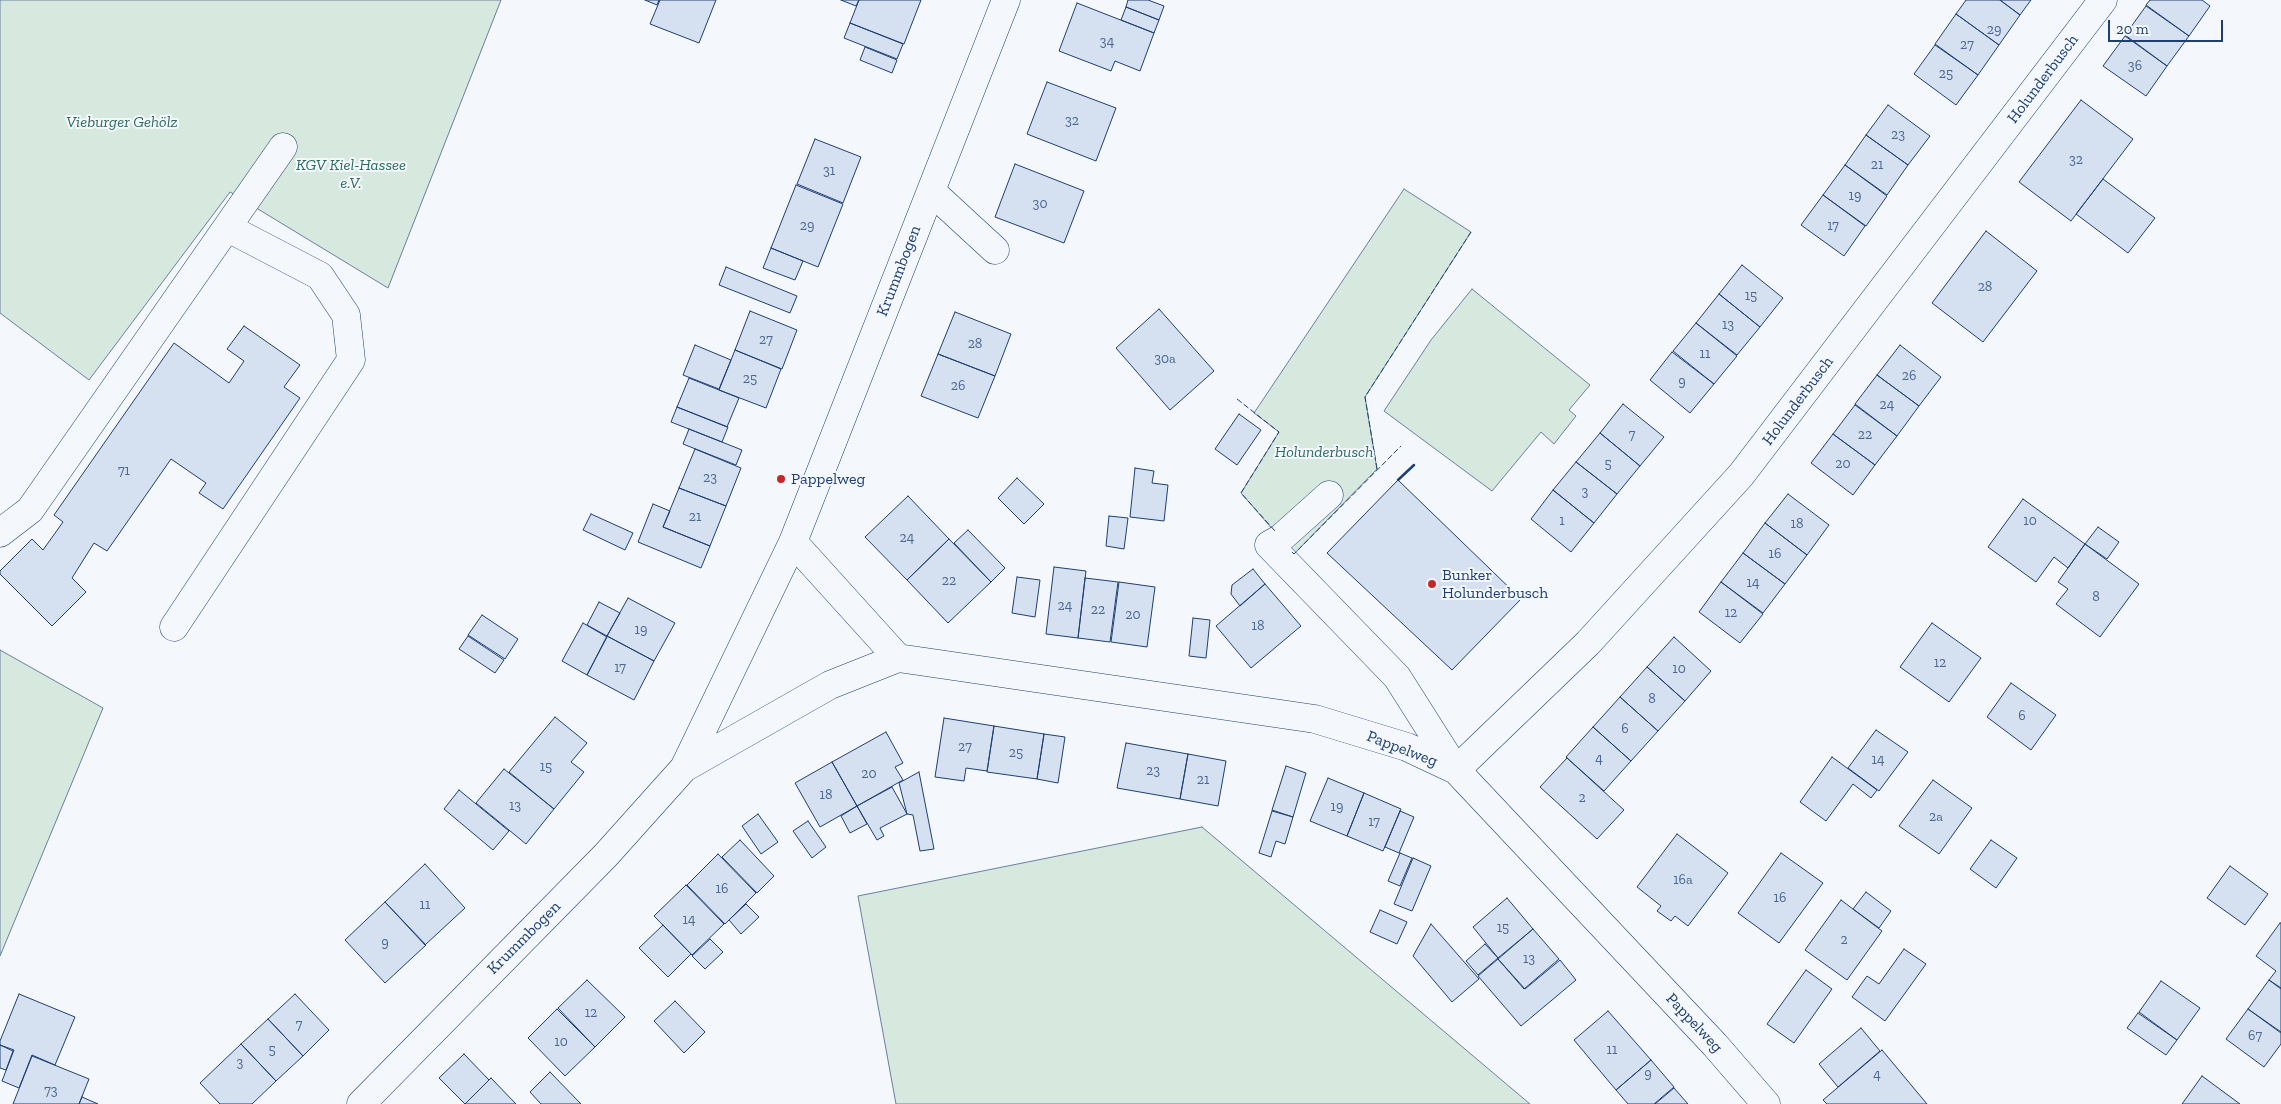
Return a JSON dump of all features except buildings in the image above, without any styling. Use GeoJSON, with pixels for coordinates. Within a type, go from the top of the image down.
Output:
{"type":"FeatureCollection","features":[{"type":"Feature","properties":{"kind":"street","name":"Krummbogen"},"geometry":{"type":"LineString","coordinates":[[361,1104],[606,855],[684,768],[793,542],[1006,0]]}},
{"type":"Feature","properties":{"kind":"street","name":"Holunderbusch"},"geometry":{"type":"LineString","coordinates":[[1456,770],[1588,643],[1741,475],[2103,0]]}},
{"type":"Feature","properties":{"kind":"street"},"geometry":{"type":"LineString","coordinates":[[0,533],[30,510],[283,147]]}},
{"type":"Feature","properties":{"kind":"street"},"geometry":{"type":"LineString","coordinates":[[931,191],[994,250]]}},
{"type":"Feature","properties":{"kind":"street"},"geometry":{"type":"LineString","coordinates":[[174,627],[352,360],[346,315],[320,276],[228,228]]}},
{"type":"Feature","properties":{"kind":"street"},"geometry":{"type":"LineString","coordinates":[[1328,495],[1281,538],[1269,545],[1397,676],[1456,770]]}},
{"type":"Feature","properties":{"kind":"street"},"geometry":{"type":"LineString","coordinates":[[793,542],[898,658]]}},
{"type":"Feature","properties":{"kind":"street","name":"Krummbogen"},"geometry":{"type":"LineString","coordinates":[[684,768],[830,685],[898,658]]}},
{"type":"Feature","properties":{"kind":"street","name":"Pappelweg"},"geometry":{"type":"LineString","coordinates":[[898,658],[1315,719],[1406,747],[1456,770],[1715,1044],[1766,1104]]}},
{"type":"Feature","properties":{"kind":"green space","name":"Vieburger Gehölz"},"geometry":{"type":"Polygon","coordinates":[[[0,0],[501,0],[388,288],[230,192],[89,380],[0,313],[0,0]]]}},
{"type":"Feature","properties":{"kind":"green space","name":"Holunderbusch"},"geometry":{"type":"Polygon","coordinates":[[[1404,189],[1471,232],[1365,397],[1377,469],[1294,554],[1241,493],[1279,432],[1254,413],[1404,189]]]}},
{"type":"Feature","properties":{"kind":"green space"},"geometry":{"type":"Polygon","coordinates":[[[1472,289],[1590,385],[1569,410],[1576,416],[1554,444],[1541,432],[1492,491],[1384,411],[1431,340],[1472,289]]]}},
{"type":"Feature","properties":{"kind":"green space"},"geometry":{"type":"Polygon","coordinates":[[[0,650],[103,708],[0,956],[0,650]]]}},
{"type":"Feature","properties":{"kind":"green space"},"geometry":{"type":"Polygon","coordinates":[[[1202,827],[1530,1104],[896,1104],[858,896],[1202,827]]]}},
{"type":"Feature","properties":{"kind":"fence"},"geometry":{"type":"LineString","coordinates":[[1377,469],[1365,397],[1471,232]]}},
{"type":"Feature","properties":{"kind":"fence"},"geometry":{"type":"LineString","coordinates":[[1237,399],[1279,432],[1241,493],[1275,531]]}},
{"type":"Feature","properties":{"kind":"fence"},"geometry":{"type":"LineString","coordinates":[[1292,552],[1294,554],[1401,446]]}},
{"type":"Feature","properties":{"kind":"wall"},"geometry":{"type":"LineString","coordinates":[[1398,480],[1414,465]]}},
{"type":"Feature","properties":{"kind":"place","name":"Pappelweg"},"geometry":{"type":"Point","coordinates":[781,479]}},
{"type":"Feature","properties":{"kind":"place","name":"Bunker Holunderbusch"},"geometry":{"type":"Point","coordinates":[1432,584]}},
{"type":"Feature","properties":{"kind":"park label","name":"KGV Kiel-Hassee e.V."},"geometry":{"type":"Point","coordinates":[351,174]}}]}
